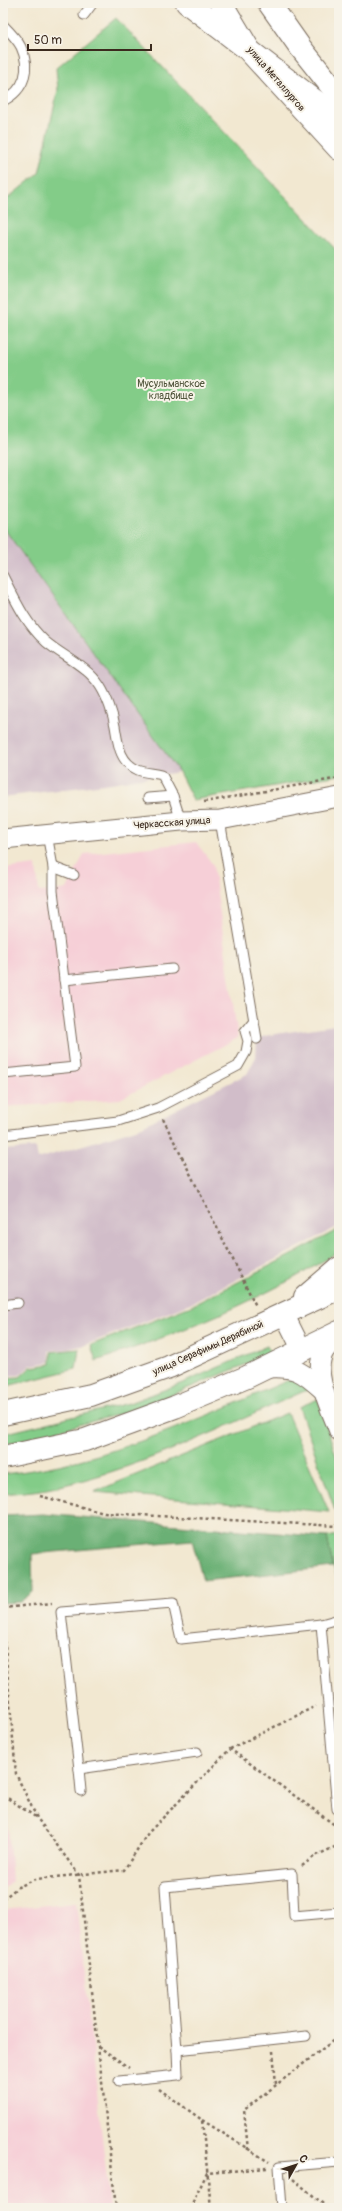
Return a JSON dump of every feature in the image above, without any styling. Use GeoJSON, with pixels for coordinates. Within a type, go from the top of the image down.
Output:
{"type":"FeatureCollection","features":[{"type":"Feature","properties":{"kind":"main road"},"geometry":{"type":"LineString","coordinates":[[187,3],[339,119]]}},
{"type":"Feature","properties":{"kind":"main road","name":"улица Металлургов"},"geometry":{"type":"LineString","coordinates":[[220,3],[251,53],[339,150]]}},
{"type":"Feature","properties":{"kind":"main road"},"geometry":{"type":"LineString","coordinates":[[269,3],[339,96]]}},
{"type":"Feature","properties":{"kind":"main road"},"geometry":{"type":"LineString","coordinates":[[287,1313],[324,1279],[339,1268]]}},
{"type":"Feature","properties":{"kind":"main road","name":"улица Серафимы Дерябиной"},"geometry":{"type":"LineString","coordinates":[[3,1414],[91,1395],[169,1367],[339,1288]]}},
{"type":"Feature","properties":{"kind":"main road"},"geometry":{"type":"LineString","coordinates":[[3,1457],[85,1440],[175,1407],[266,1368],[339,1332]]}},
{"type":"Feature","properties":{"kind":"street","name":"Черкасская улица"},"geometry":{"type":"LineString","coordinates":[[3,839],[180,817],[220,820],[339,798]]}},
{"type":"Feature","properties":{"kind":"street"},"geometry":{"type":"LineString","coordinates":[[287,1313],[302,1350]]}},
{"type":"Feature","properties":{"kind":"street"},"geometry":{"type":"LineString","coordinates":[[339,1337],[325,1350],[320,1365],[323,1390],[339,1431]]}},
{"type":"Feature","properties":{"kind":"street"},"geometry":{"type":"LineString","coordinates":[[266,1368],[284,1366],[295,1369],[306,1374],[323,1390]]}},
{"type":"Feature","properties":{"kind":"lane"},"geometry":{"type":"LineString","coordinates":[[84,16],[93,3]]}},
{"type":"Feature","properties":{"kind":"lane"},"geometry":{"type":"LineString","coordinates":[[3,25],[20,46],[26,63],[25,78],[19,90],[3,101]]}},
{"type":"Feature","properties":{"kind":"lane"},"geometry":{"type":"LineString","coordinates":[[3,576],[21,612],[32,628],[55,649],[82,666],[100,686],[115,726],[119,750],[123,757],[138,770],[162,774],[173,796],[180,817]]}},
{"type":"Feature","properties":{"kind":"lane"},"geometry":{"type":"LineString","coordinates":[[148,798],[173,796]]}},
{"type":"Feature","properties":{"kind":"lane"},"geometry":{"type":"LineString","coordinates":[[220,820],[257,1039]]}},
{"type":"Feature","properties":{"kind":"lane"},"geometry":{"type":"LineString","coordinates":[[3,1074],[75,1067],[53,891],[53,867],[47,834]]}},
{"type":"Feature","properties":{"kind":"lane"},"geometry":{"type":"LineString","coordinates":[[53,867],[74,875]]}},
{"type":"Feature","properties":{"kind":"lane"},"geometry":{"type":"LineString","coordinates":[[64,980],[172,969]]}},
{"type":"Feature","properties":{"kind":"lane"},"geometry":{"type":"LineString","coordinates":[[3,1135],[118,1121],[158,1108],[238,1066],[246,1052],[248,1041],[245,1030],[254,1020]]}},
{"type":"Feature","properties":{"kind":"lane"},"geometry":{"type":"LineString","coordinates":[[3,1305],[18,1303]]}},
{"type":"Feature","properties":{"kind":"lane"},"geometry":{"type":"LineString","coordinates":[[81,1791],[61,1612],[174,1603],[181,1639],[320,1624],[339,1620]]}},
{"type":"Feature","properties":{"kind":"lane"},"geometry":{"type":"LineString","coordinates":[[320,1624],[337,1809]]}},
{"type":"Feature","properties":{"kind":"lane"},"geometry":{"type":"LineString","coordinates":[[79,1769],[197,1752]]}},
{"type":"Feature","properties":{"kind":"lane"},"geometry":{"type":"LineString","coordinates":[[119,2081],[178,2076],[165,1887],[292,1874],[294,1916],[339,1912]]}},
{"type":"Feature","properties":{"kind":"lane"},"geometry":{"type":"LineString","coordinates":[[177,2050],[306,2036]]}},
{"type":"Feature","properties":{"kind":"lane"},"geometry":{"type":"LineString","coordinates":[[282,2208],[278,2167],[339,2162]]}},
{"type":"Feature","properties":{"kind":"path"},"geometry":{"type":"LineString","coordinates":[[180,817],[211,799],[339,778]]}},
{"type":"Feature","properties":{"kind":"path"},"geometry":{"type":"LineString","coordinates":[[158,1108],[256,1308]]}},
{"type":"Feature","properties":{"kind":"path"},"geometry":{"type":"LineString","coordinates":[[40,1496],[104,1513],[337,1526]]}},
{"type":"Feature","properties":{"kind":"path"},"geometry":{"type":"LineString","coordinates":[[3,1608],[54,1603],[61,1612]]}},
{"type":"Feature","properties":{"kind":"path"},"geometry":{"type":"LineString","coordinates":[[3,1622],[16,1774],[37,1818],[79,1875],[116,2208]]}},
{"type":"Feature","properties":{"kind":"path"},"geometry":{"type":"LineString","coordinates":[[3,1899],[18,1888],[36,1879],[124,1870],[148,1833],[230,1749],[327,1700]]}},
{"type":"Feature","properties":{"kind":"path"},"geometry":{"type":"LineString","coordinates":[[230,1749],[339,1828]]}},
{"type":"Feature","properties":{"kind":"path"},"geometry":{"type":"LineString","coordinates":[[3,1795],[37,1818]]}},
{"type":"Feature","properties":{"kind":"path"},"geometry":{"type":"LineString","coordinates":[[292,1874],[315,1856],[339,1845]]}},
{"type":"Feature","properties":{"kind":"path"},"geometry":{"type":"LineString","coordinates":[[248,2150],[244,2110],[339,2036]]}},
{"type":"Feature","properties":{"kind":"path"},"geometry":{"type":"LineString","coordinates":[[272,2040],[276,2085]]}},
{"type":"Feature","properties":{"kind":"path"},"geometry":{"type":"LineString","coordinates":[[98,2046],[202,2120],[211,2208]]}},
{"type":"Feature","properties":{"kind":"path"},"geometry":{"type":"LineString","coordinates":[[207,2174],[278,2167]]}},
{"type":"Feature","properties":{"kind":"path"},"geometry":{"type":"LineString","coordinates":[[190,2208],[207,2174]]}},
{"type":"Feature","properties":{"kind":"shaded area"},"geometry":{"type":"Polygon","coordinates":[[[3,527],[179,772],[105,784],[3,797],[3,527]]]}},
{"type":"Feature","properties":{"kind":"shaded area"},"geometry":{"type":"Polygon","coordinates":[[[196,842],[213,865],[238,1038],[120,1099],[3,1107],[3,869],[36,865],[39,892],[53,891],[67,889],[84,854],[196,842]]]}},
{"type":"Feature","properties":{"kind":"shaded area"},"geometry":{"type":"Polygon","coordinates":[[[335,1025],[339,1029],[339,1226],[190,1304],[85,1345],[69,1349],[49,1351],[50,1362],[31,1365],[20,1375],[3,1376],[3,1150],[36,1148],[38,1159],[136,1129],[247,1074],[256,1057],[257,1039],[269,1035],[335,1025]]]}},
{"type":"Feature","properties":{"kind":"shaded area"},"geometry":{"type":"Polygon","coordinates":[[[3,1752],[12,1881],[3,1888],[3,1752]]]}},
{"type":"Feature","properties":{"kind":"shaded area"},"geometry":{"type":"Polygon","coordinates":[[[76,1902],[110,2208],[3,2208],[3,1910],[76,1902]]]}},
{"type":"Feature","properties":{"kind":"green space","name":"Мусульманское кладбище"},"geometry":{"type":"Polygon","coordinates":[[[116,18],[339,253],[339,775],[193,800],[179,772],[3,527],[3,202],[39,173],[58,90],[56,68],[116,18]]]}},
{"type":"Feature","properties":{"kind":"green space"},"geometry":{"type":"Polygon","coordinates":[[[339,1229],[339,1251],[281,1285],[190,1327],[96,1361],[91,1345],[191,1306],[339,1229]]]}},
{"type":"Feature","properties":{"kind":"green space"},"geometry":{"type":"Polygon","coordinates":[[[267,1346],[271,1354],[135,1410],[3,1445],[3,1434],[129,1403],[185,1382],[267,1346]]]}},
{"type":"Feature","properties":{"kind":"green space"},"geometry":{"type":"Polygon","coordinates":[[[79,1349],[76,1369],[3,1387],[3,1378],[20,1377],[31,1367],[51,1364],[51,1352],[79,1349]]]}},
{"type":"Feature","properties":{"kind":"green space"},"geometry":{"type":"Polygon","coordinates":[[[296,1377],[309,1389],[187,1444],[92,1478],[53,1488],[3,1494],[3,1474],[41,1469],[79,1460],[153,1437],[296,1377]]]}},
{"type":"Feature","properties":{"kind":"green space"},"geometry":{"type":"Polygon","coordinates":[[[318,1399],[339,1465],[339,1522],[299,1407],[318,1399]]]}},
{"type":"Feature","properties":{"kind":"green space"},"geometry":{"type":"Polygon","coordinates":[[[287,1413],[329,1512],[94,1492],[287,1413]]]}},
{"type":"Feature","properties":{"kind":"green space"},"geometry":{"type":"Polygon","coordinates":[[[43,1514],[327,1537],[333,1567],[203,1581],[192,1540],[32,1554],[33,1592],[20,1602],[3,1603],[3,1516],[43,1514]]]}},
{"type":"Feature","properties":{"kind":"green space"},"geometry":{"type":"Polygon","coordinates":[[[339,1535],[339,1582],[333,1567],[327,1537],[339,1535]]]}}]}
